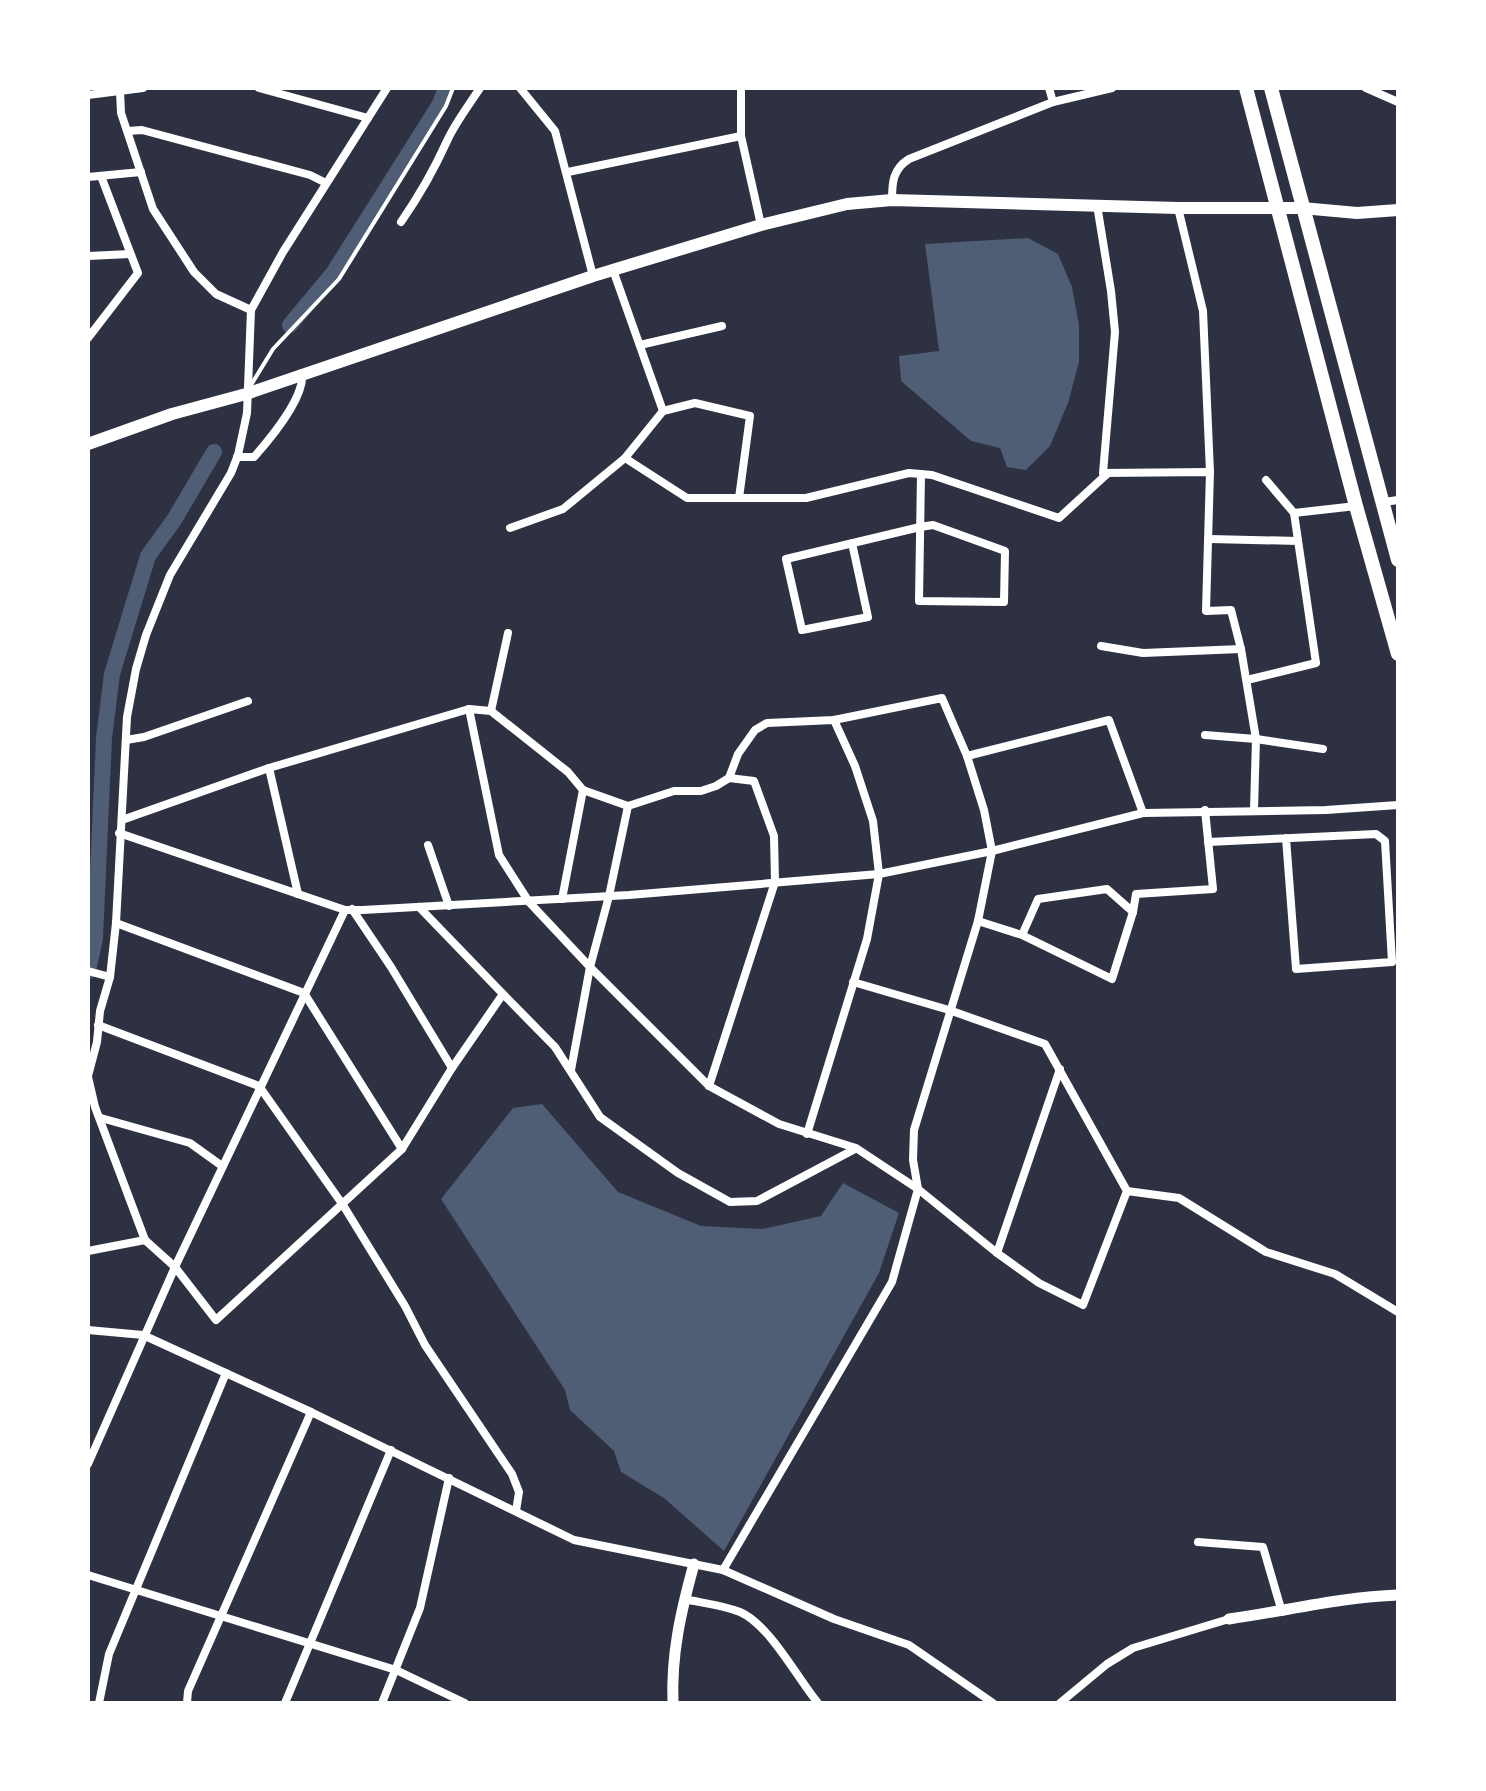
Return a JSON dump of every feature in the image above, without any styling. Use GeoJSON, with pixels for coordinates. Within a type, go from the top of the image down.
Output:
{"type":"FeatureCollection","features":[{"type":"Feature","properties":{"kind":"main road"},"geometry":{"type":"LineString","coordinates":[[1246,88],[1398,654]]}},
{"type":"Feature","properties":{"kind":"main road"},"geometry":{"type":"LineString","coordinates":[[1271,88],[1302,208],[1391,501],[1398,560]]}},
{"type":"Feature","properties":{"kind":"main road"},"geometry":{"type":"LineString","coordinates":[[88,444],[172,414],[246,394],[593,276],[761,225],[847,204],[892,200],[1178,208],[1302,208],[1357,213],[1398,210]]}},
{"type":"Feature","properties":{"kind":"street"},"geometry":{"type":"LineString","coordinates":[[88,95],[143,88]]}},
{"type":"Feature","properties":{"kind":"street"},"geometry":{"type":"LineString","coordinates":[[259,88],[368,118]]}},
{"type":"Feature","properties":{"kind":"street"},"geometry":{"type":"LineString","coordinates":[[222,1166],[190,1143],[101,1118],[92,1110],[88,1077],[110,977],[116,923],[127,717],[136,669],[155,609],[170,575],[231,473],[243,438],[251,310],[283,252],[387,88]]}},
{"type":"Feature","properties":{"kind":"street"},"geometry":{"type":"LineString","coordinates":[[401,222],[424,189],[442,157],[447,140],[480,88]]}},
{"type":"Feature","properties":{"kind":"street"},"geometry":{"type":"LineString","coordinates":[[520,88],[555,131],[593,276]]}},
{"type":"Feature","properties":{"kind":"street"},"geometry":{"type":"LineString","coordinates":[[741,88],[741,136],[761,225]]}},
{"type":"Feature","properties":{"kind":"street"},"geometry":{"type":"LineString","coordinates":[[1049,88],[1053,102]]}},
{"type":"Feature","properties":{"kind":"street"},"geometry":{"type":"LineString","coordinates":[[892,200],[898,166],[909,159],[1053,102],[1112,88]]}},
{"type":"Feature","properties":{"kind":"street"},"geometry":{"type":"LineString","coordinates":[[1366,88],[1398,102]]}},
{"type":"Feature","properties":{"kind":"street"},"geometry":{"type":"LineString","coordinates":[[120,91],[121,113],[153,209],[194,272],[216,294],[251,310]]}},
{"type":"Feature","properties":{"kind":"street"},"geometry":{"type":"LineString","coordinates":[[128,131],[142,130],[310,175],[326,183]]}},
{"type":"Feature","properties":{"kind":"street"},"geometry":{"type":"LineString","coordinates":[[568,172],[741,136]]}},
{"type":"Feature","properties":{"kind":"street"},"geometry":{"type":"LineString","coordinates":[[88,177],[141,172]]}},
{"type":"Feature","properties":{"kind":"street"},"geometry":{"type":"LineString","coordinates":[[89,336],[138,273],[101,176]]}},
{"type":"Feature","properties":{"kind":"street"},"geometry":{"type":"LineString","coordinates":[[1097,205],[1115,332],[1103,473],[1210,472]]}},
{"type":"Feature","properties":{"kind":"street"},"geometry":{"type":"LineString","coordinates":[[1178,208],[1203,311],[1210,472],[1206,611],[1231,610],[1241,649],[1256,739],[1254,810]]}},
{"type":"Feature","properties":{"kind":"street"},"geometry":{"type":"LineString","coordinates":[[88,256],[130,254]]}},
{"type":"Feature","properties":{"kind":"street"},"geometry":{"type":"LineString","coordinates":[[613,270],[663,411]]}},
{"type":"Feature","properties":{"kind":"street"},"geometry":{"type":"LineString","coordinates":[[640,345],[722,326]]}},
{"type":"Feature","properties":{"kind":"street"},"geometry":{"type":"LineString","coordinates":[[237,457],[254,457],[271,437],[303,385],[302,373]]}},
{"type":"Feature","properties":{"kind":"street"},"geometry":{"type":"LineString","coordinates":[[510,528],[563,509],[625,458],[663,411],[695,403],[750,416],[739,498]]}},
{"type":"Feature","properties":{"kind":"street"},"geometry":{"type":"LineString","coordinates":[[625,458],[687,498],[806,498],[909,473],[932,475],[1059,518],[1107,474]]}},
{"type":"Feature","properties":{"kind":"street"},"geometry":{"type":"LineString","coordinates":[[852,543],[868,617],[802,630],[786,559],[852,543],[920,527],[933,525],[1005,551],[1004,602],[919,601],[920,527],[921,474]]}},
{"type":"Feature","properties":{"kind":"street"},"geometry":{"type":"LineString","coordinates":[[1247,680],[1316,663],[1294,513],[1266,480]]}},
{"type":"Feature","properties":{"kind":"street"},"geometry":{"type":"LineString","coordinates":[[1294,513],[1356,506]]}},
{"type":"Feature","properties":{"kind":"street"},"geometry":{"type":"LineString","coordinates":[[1210,539],[1298,541]]}},
{"type":"Feature","properties":{"kind":"street"},"geometry":{"type":"LineString","coordinates":[[491,711],[508,633]]}},
{"type":"Feature","properties":{"kind":"street"},"geometry":{"type":"LineString","coordinates":[[1101,646],[1143,653],[1241,649]]}},
{"type":"Feature","properties":{"kind":"street"},"geometry":{"type":"LineString","coordinates":[[122,820],[269,768],[469,709],[491,711],[568,772],[583,790],[628,806],[674,791],[701,791],[716,786],[729,778],[738,754],[755,730],[767,723],[834,720],[942,698],[967,756],[984,810],[992,851],[978,921],[914,1130],[913,1160],[918,1189],[892,1282],[723,1570]]}},
{"type":"Feature","properties":{"kind":"street"},"geometry":{"type":"LineString","coordinates":[[126,740],[144,737],[248,701]]}},
{"type":"Feature","properties":{"kind":"street"},"geometry":{"type":"LineString","coordinates":[[469,709],[499,855],[529,902],[709,1086],[779,1124],[856,1148],[918,1189],[1039,1283],[1083,1305],[1127,1191],[1045,1044],[949,1010],[853,982]]}},
{"type":"Feature","properties":{"kind":"street"},"geometry":{"type":"LineString","coordinates":[[807,1134],[870,926],[879,874],[873,821],[855,766],[834,720]]}},
{"type":"Feature","properties":{"kind":"street"},"geometry":{"type":"LineString","coordinates":[[967,756],[1109,720],[1143,813]]}},
{"type":"Feature","properties":{"kind":"street"},"geometry":{"type":"LineString","coordinates":[[1205,735],[1323,749]]}},
{"type":"Feature","properties":{"kind":"street"},"geometry":{"type":"LineString","coordinates":[[269,768],[298,894]]}},
{"type":"Feature","properties":{"kind":"street"},"geometry":{"type":"LineString","coordinates":[[709,1086],[775,882],[774,836],[754,781],[729,778]]}},
{"type":"Feature","properties":{"kind":"street"},"geometry":{"type":"LineString","coordinates":[[562,899],[583,790]]}},
{"type":"Feature","properties":{"kind":"street"},"geometry":{"type":"LineString","coordinates":[[119,833],[348,910],[529,902],[879,874],[992,851],[1143,813],[1326,810],[1398,805]]}},
{"type":"Feature","properties":{"kind":"street"},"geometry":{"type":"LineString","coordinates":[[571,1070],[590,967],[628,806]]}},
{"type":"Feature","properties":{"kind":"street"},"geometry":{"type":"LineString","coordinates":[[978,921],[1022,935],[1112,979],[1136,894],[1213,889],[1205,810]]}},
{"type":"Feature","properties":{"kind":"street"},"geometry":{"type":"LineString","coordinates":[[1208,842],[1286,838],[1376,834],[1385,841],[1392,962],[1296,969],[1286,838]]}},
{"type":"Feature","properties":{"kind":"street"},"geometry":{"type":"LineString","coordinates":[[428,845],[449,906]]}},
{"type":"Feature","properties":{"kind":"street"},"geometry":{"type":"LineString","coordinates":[[1022,935],[1038,899],[1107,889],[1133,912]]}},
{"type":"Feature","properties":{"kind":"street"},"geometry":{"type":"LineString","coordinates":[[419,907],[555,1047],[600,1117],[678,1173],[730,1202],[757,1201],[856,1148]]}},
{"type":"Feature","properties":{"kind":"street"},"geometry":{"type":"LineString","coordinates":[[88,1464],[143,1335],[259,1086],[348,910]]}},
{"type":"Feature","properties":{"kind":"street"},"geometry":{"type":"LineString","coordinates":[[348,910],[391,967],[452,1068]]}},
{"type":"Feature","properties":{"kind":"street"},"geometry":{"type":"LineString","coordinates":[[116,923],[304,993],[402,1149]]}},
{"type":"Feature","properties":{"kind":"street"},"geometry":{"type":"LineString","coordinates":[[88,971],[110,977]]}},
{"type":"Feature","properties":{"kind":"street"},"geometry":{"type":"LineString","coordinates":[[101,1118],[145,1240],[175,1267],[216,1320],[402,1149],[503,994]]}},
{"type":"Feature","properties":{"kind":"street"},"geometry":{"type":"LineString","coordinates":[[98,1025],[259,1086],[343,1205],[405,1306],[425,1345],[512,1474],[519,1492],[516,1511]]}},
{"type":"Feature","properties":{"kind":"street"},"geometry":{"type":"LineString","coordinates":[[997,1253],[1060,1069]]}},
{"type":"Feature","properties":{"kind":"street"},"geometry":{"type":"LineString","coordinates":[[1127,1191],[1179,1198],[1266,1252],[1335,1274],[1398,1312]]}},
{"type":"Feature","properties":{"kind":"street"},"geometry":{"type":"LineString","coordinates":[[88,1251],[145,1240]]}},
{"type":"Feature","properties":{"kind":"street"},"geometry":{"type":"LineString","coordinates":[[88,1330],[143,1335],[391,1450],[574,1540],[723,1570],[834,1619],[909,1645],[993,1703]]}},
{"type":"Feature","properties":{"kind":"street"},"geometry":{"type":"LineString","coordinates":[[99,1703],[109,1654],[226,1373]]}},
{"type":"Feature","properties":{"kind":"street"},"geometry":{"type":"LineString","coordinates":[[187,1703],[188,1691],[311,1412]]}},
{"type":"Feature","properties":{"kind":"street"},"geometry":{"type":"LineString","coordinates":[[285,1703],[391,1450]]}},
{"type":"Feature","properties":{"kind":"street"},"geometry":{"type":"LineString","coordinates":[[382,1703],[420,1608],[449,1478]]}},
{"type":"Feature","properties":{"kind":"street"},"geometry":{"type":"LineString","coordinates":[[1198,1542],[1263,1547],[1282,1612]]}},
{"type":"Feature","properties":{"kind":"street"},"geometry":{"type":"LineString","coordinates":[[673,1703],[672,1669],[678,1621],[694,1564]]}},
{"type":"Feature","properties":{"kind":"street"},"geometry":{"type":"LineString","coordinates":[[88,1575],[396,1670],[465,1703]]}},
{"type":"Feature","properties":{"kind":"street"},"geometry":{"type":"LineString","coordinates":[[1060,1703],[1107,1664],[1133,1648],[1229,1619],[1319,1603],[1398,1595]]}},
{"type":"Feature","properties":{"kind":"street"},"geometry":{"type":"LineString","coordinates":[[684,1599],[742,1613],[784,1655],[818,1703]]}},
{"type":"Feature","properties":{"kind":"lane"},"geometry":{"type":"LineString","coordinates":[[246,394],[273,349],[339,279],[446,106],[453,88]]}},
{"type":"Feature","properties":{"kind":"water"},"geometry":{"type":"Polygon","coordinates":[[[1028,238],[1058,254],[1072,287],[1079,325],[1079,362],[1068,403],[1050,446],[1026,470],[1007,467],[1000,448],[971,441],[901,381],[899,356],[939,351],[925,244],[1028,238]]]}},
{"type":"Feature","properties":{"kind":"water"},"geometry":{"type":"Polygon","coordinates":[[[542,1104],[618,1192],[701,1226],[763,1229],[821,1216],[843,1183],[899,1213],[879,1273],[724,1551],[664,1498],[621,1472],[614,1451],[570,1410],[565,1390],[441,1199],[513,1108],[542,1104]]]}},
{"type":"Feature","properties":{"kind":"waterway"},"geometry":{"type":"LineString","coordinates":[[290,325],[334,272],[440,104],[446,88]]}},
{"type":"Feature","properties":{"kind":"waterway"},"geometry":{"type":"LineString","coordinates":[[88,971],[95,938],[104,738],[112,674],[148,556],[174,520],[214,452]]}}]}
